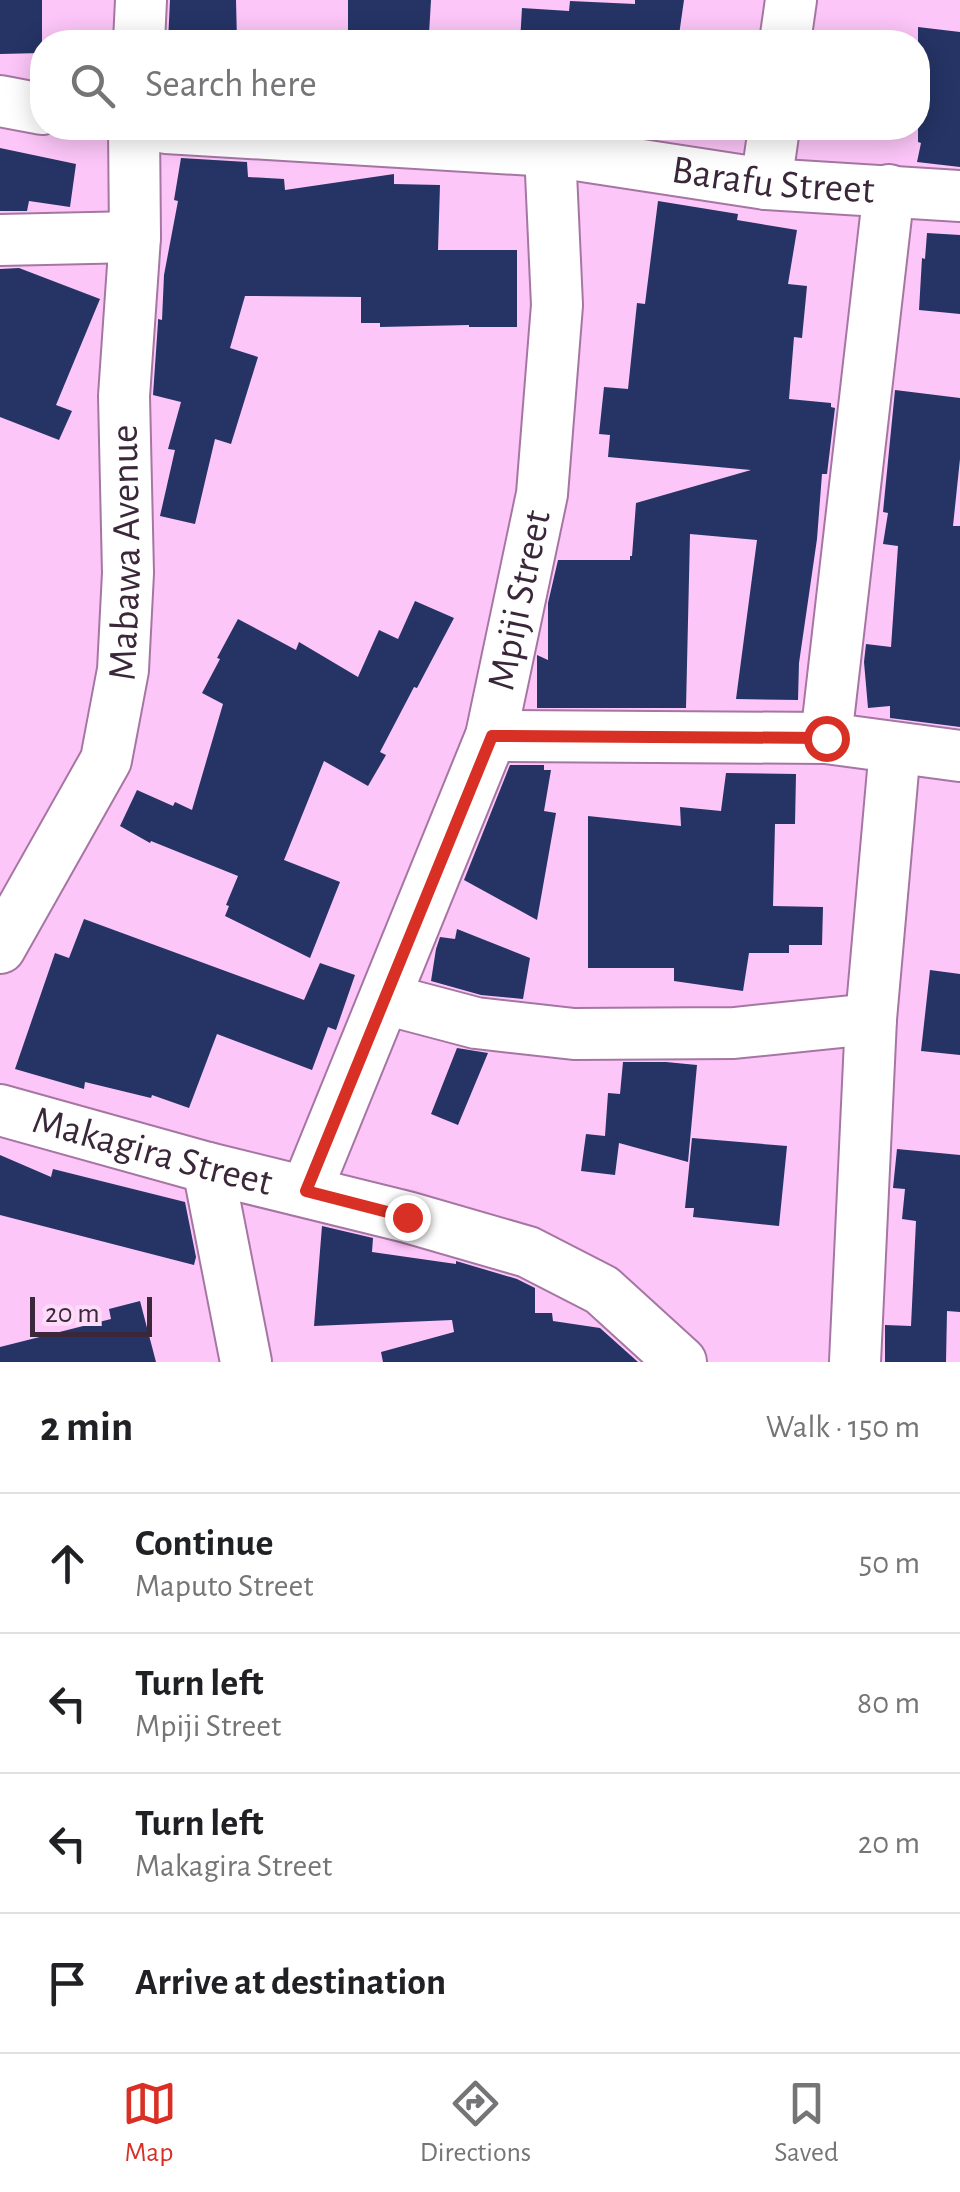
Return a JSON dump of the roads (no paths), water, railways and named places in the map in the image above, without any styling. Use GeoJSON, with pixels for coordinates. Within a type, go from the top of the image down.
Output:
{"type":"FeatureCollection","features":[{"type":"Feature","properties":{"kind":"street"},"geometry":{"type":"LineString","coordinates":[[139,30],[141,0]]}},
{"type":"Feature","properties":{"kind":"street"},"geometry":{"type":"LineString","coordinates":[[787,30],[791,0]]}},
{"type":"Feature","properties":{"kind":"street"},"geometry":{"type":"LineString","coordinates":[[0,101],[30,107]]}},
{"type":"Feature","properties":{"kind":"street","name":"Mabawa Avenue"},"geometry":{"type":"LineString","coordinates":[[0,948],[106,760],[123,670],[128,573],[124,396],[134,237],[134,140]]}},
{"type":"Feature","properties":{"kind":"street","name":"Barafu Street"},"geometry":{"type":"LineString","coordinates":[[358,140],[550,152],[766,184],[960,196]]}},
{"type":"Feature","properties":{"kind":"street"},"geometry":{"type":"LineString","coordinates":[[766,184],[772,140]]}},
{"type":"Feature","properties":{"kind":"street","name":"Mpiji Street"},"geometry":{"type":"LineString","coordinates":[[306,1191],[492,736],[542,494],[557,306],[550,152]]}},
{"type":"Feature","properties":{"kind":"street"},"geometry":{"type":"LineString","coordinates":[[826,738],[889,190]]}},
{"type":"Feature","properties":{"kind":"street"},"geometry":{"type":"LineString","coordinates":[[0,240],[134,237]]}},
{"type":"Feature","properties":{"kind":"street"},"geometry":{"type":"LineString","coordinates":[[492,736],[826,738],[960,756]]}},
{"type":"Feature","properties":{"kind":"street"},"geometry":{"type":"LineString","coordinates":[[855,1362],[871,1019],[895,748]]}},
{"type":"Feature","properties":{"kind":"street"},"geometry":{"type":"LineString","coordinates":[[385,999],[476,1023],[574,1034],[734,1033],[871,1019]]}},
{"type":"Feature","properties":{"kind":"street","name":"Makagira Street"},"geometry":{"type":"LineString","coordinates":[[0,1110],[528,1252],[602,1290],[681,1362]]}},
{"type":"Feature","properties":{"kind":"street"},"geometry":{"type":"LineString","coordinates":[[208,1168],[246,1362]]}}]}
